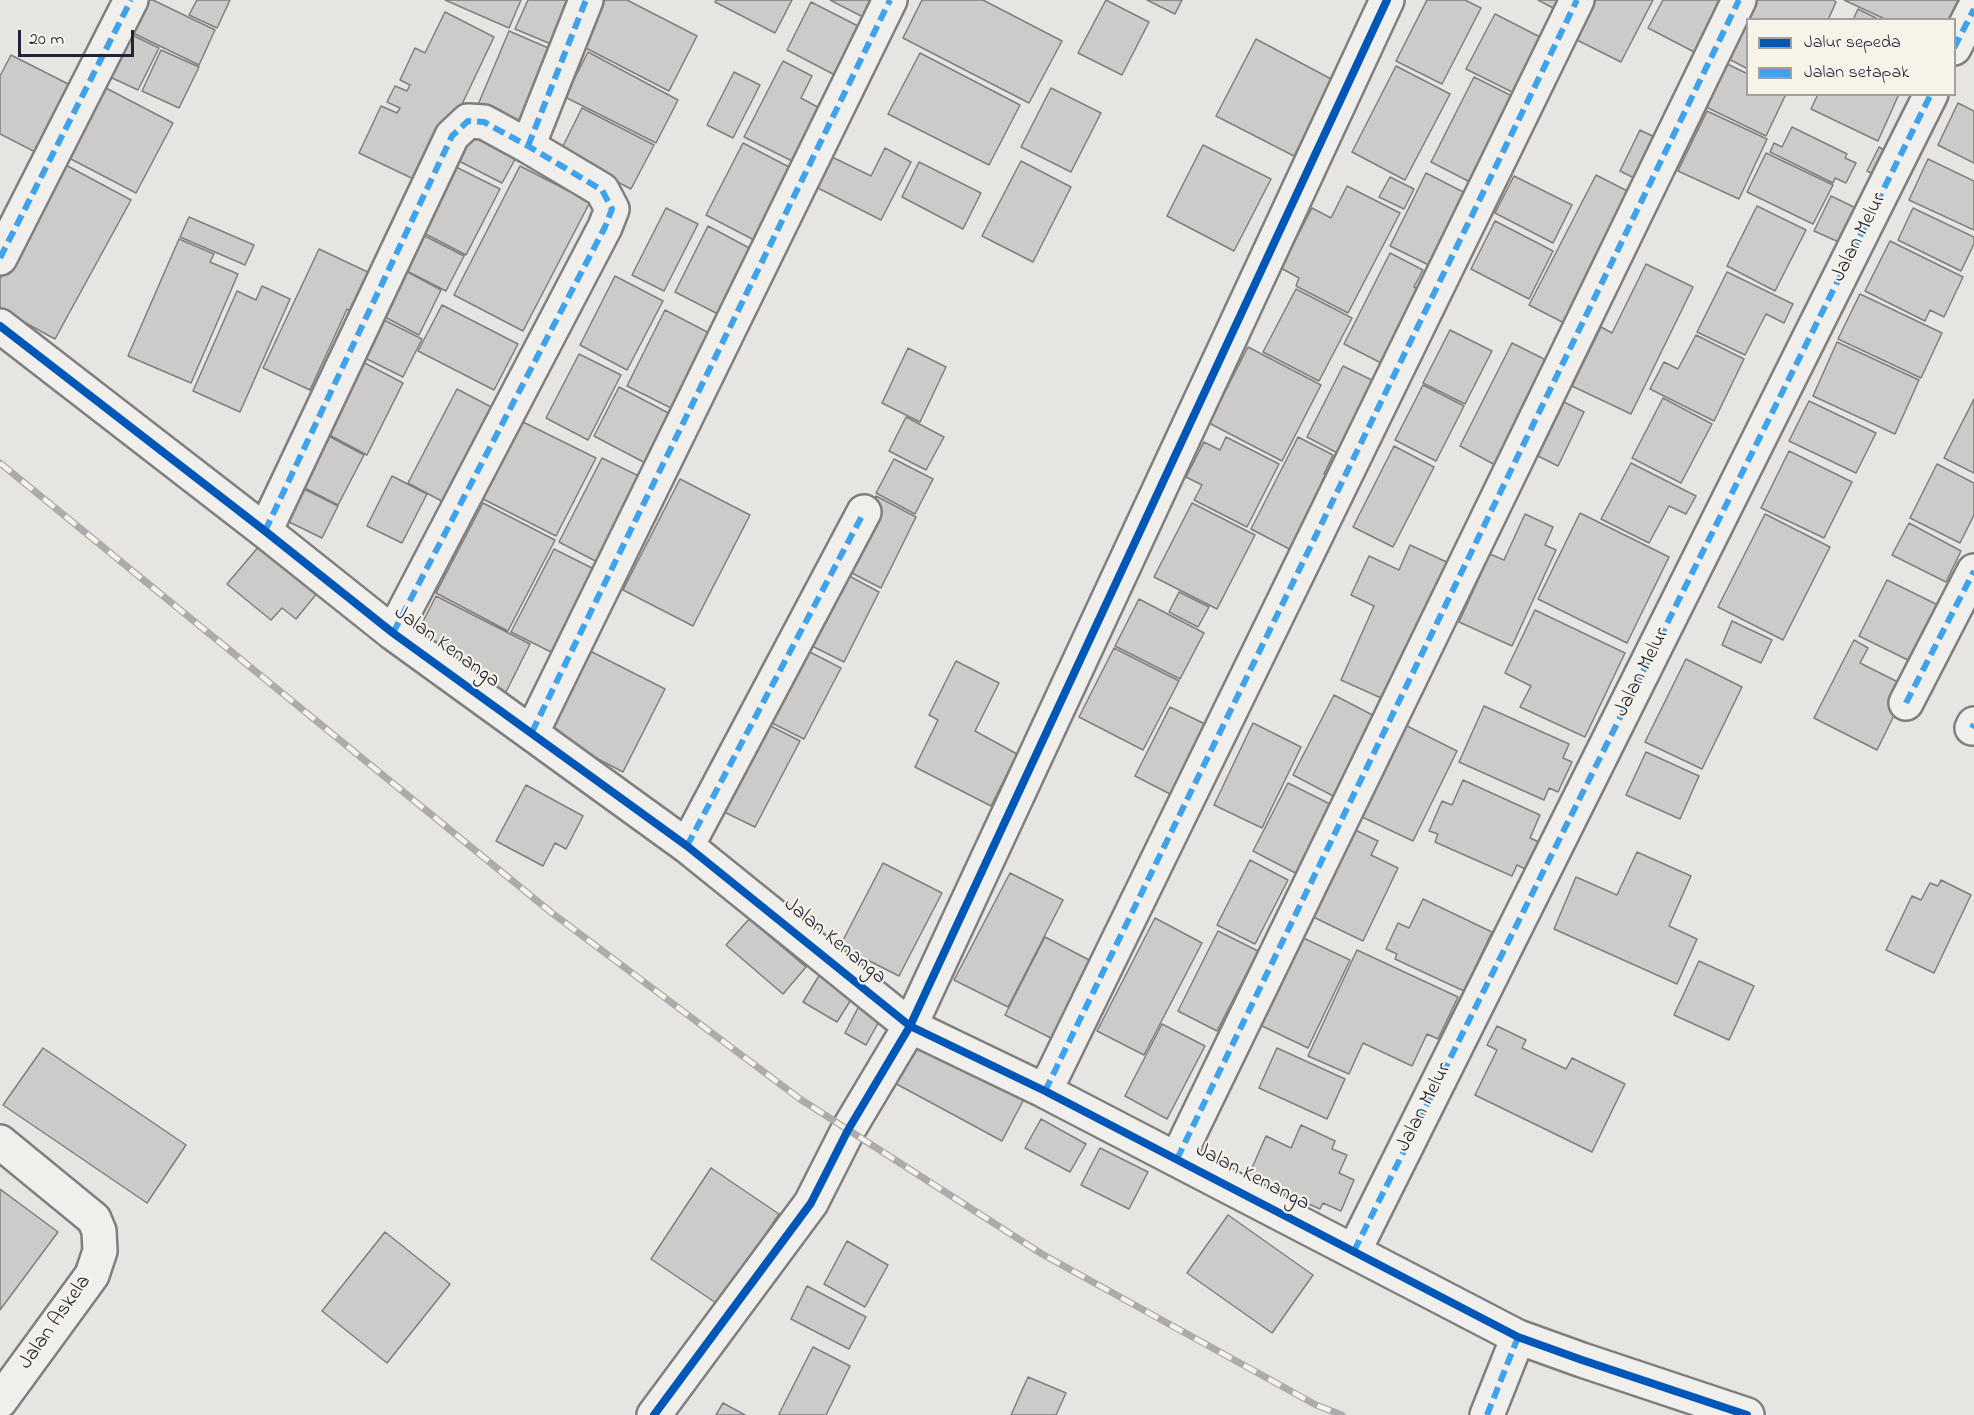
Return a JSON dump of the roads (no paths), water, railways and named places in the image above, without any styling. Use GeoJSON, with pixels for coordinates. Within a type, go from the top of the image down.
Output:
{"type":"FeatureCollection","features":[{"type":"Feature","properties":{"kind":"street"},"geometry":{"type":"LineString","coordinates":[[0,258],[131,0]]}},
{"type":"Feature","properties":{"kind":"street"},"geometry":{"type":"LineString","coordinates":[[528,146],[586,0]]}},
{"type":"Feature","properties":{"kind":"street"},"geometry":{"type":"LineString","coordinates":[[532,732],[890,0]]}},
{"type":"Feature","properties":{"kind":"street"},"geometry":{"type":"LineString","coordinates":[[654,1415],[811,1203],[848,1130],[910,1026],[1387,0]]}},
{"type":"Feature","properties":{"kind":"street"},"geometry":{"type":"LineString","coordinates":[[1045,1091],[1577,0]]}},
{"type":"Feature","properties":{"kind":"street"},"geometry":{"type":"LineString","coordinates":[[1177,1159],[1740,0]]}},
{"type":"Feature","properties":{"kind":"street"},"geometry":{"type":"LineString","coordinates":[[1956,44],[1974,9]]}},
{"type":"Feature","properties":{"kind":"street","name":"Jalan Melur"},"geometry":{"type":"LineString","coordinates":[[1354,1251],[1930,96]]}},
{"type":"Feature","properties":{"kind":"street"},"geometry":{"type":"LineString","coordinates":[[265,531],[452,136],[468,121],[484,122],[602,190],[612,209],[606,227],[393,633]]}},
{"type":"Feature","properties":{"kind":"street","name":"Jalan Kenanga"},"geometry":{"type":"LineString","coordinates":[[0,326],[393,633],[687,846],[910,1026],[1045,1091],[1518,1337],[1747,1415]]}},
{"type":"Feature","properties":{"kind":"street"},"geometry":{"type":"LineString","coordinates":[[687,846],[864,512]]}},
{"type":"Feature","properties":{"kind":"street"},"geometry":{"type":"LineString","coordinates":[[1906,703],[1974,571]]}},
{"type":"Feature","properties":{"kind":"street","name":"Jalan Askela"},"geometry":{"type":"LineString","coordinates":[[0,1142],[94,1219],[99,1232],[100,1251],[92,1275],[0,1401]]}},
{"type":"Feature","properties":{"kind":"street"},"geometry":{"type":"LineString","coordinates":[[1486,1415],[1518,1337]]}},
{"type":"Feature","properties":{"kind":"railway"},"geometry":{"type":"LineString","coordinates":[[0,463],[552,913],[800,1099],[1042,1254],[1316,1405],[1342,1415]]}}]}
